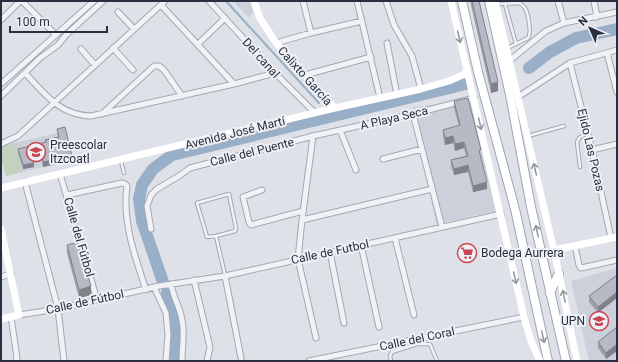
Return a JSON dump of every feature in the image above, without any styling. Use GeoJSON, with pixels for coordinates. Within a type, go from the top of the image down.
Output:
{"type":"FeatureCollection","features":[{"type":"Feature","properties":{"kind":"main road","name":"Calixto García"},"geometry":{"type":"LineString","coordinates":[[254,1],[260,18],[276,43],[334,108]]}},
{"type":"Feature","properties":{"kind":"main road"},"geometry":{"type":"LineString","coordinates":[[451,1],[524,317],[531,341],[540,361]]}},
{"type":"Feature","properties":{"kind":"main road"},"geometry":{"type":"LineString","coordinates":[[462,1],[478,72],[515,209],[548,361]]}},
{"type":"Feature","properties":{"kind":"main road"},"geometry":{"type":"LineString","coordinates":[[493,2],[506,48],[554,250],[577,361]]}},
{"type":"Feature","properties":{"kind":"main road"},"geometry":{"type":"LineString","coordinates":[[493,2],[531,206],[566,361]]}},
{"type":"Feature","properties":{"kind":"main road","name":"Avenida José Martí"},"geometry":{"type":"LineString","coordinates":[[1,187],[121,160],[334,108],[397,95],[449,81],[468,73]]}},
{"type":"Feature","properties":{"kind":"main road"},"geometry":{"type":"LineString","coordinates":[[1,229],[20,314]]}},
{"type":"Feature","properties":{"kind":"main road"},"geometry":{"type":"LineString","coordinates":[[554,250],[614,237]]}},
{"type":"Feature","properties":{"kind":"main road"},"geometry":{"type":"LineString","coordinates":[[550,293],[559,273]]}},
{"type":"Feature","properties":{"kind":"main road","name":"Calle de Fútbol"},"geometry":{"type":"LineString","coordinates":[[11,317],[20,314]]}},
{"type":"Feature","properties":{"kind":"main road"},"geometry":{"type":"LineString","coordinates":[[1,319],[11,317]]}},
{"type":"Feature","properties":{"kind":"street"},"geometry":{"type":"LineString","coordinates":[[1,84],[94,1]]}},
{"type":"Feature","properties":{"kind":"street"},"geometry":{"type":"LineString","coordinates":[[1,96],[40,58],[58,45],[66,35],[103,1]]}},
{"type":"Feature","properties":{"kind":"street","name":"Del canal"},"geometry":{"type":"LineString","coordinates":[[209,1],[274,73],[315,113]]}},
{"type":"Feature","properties":{"kind":"street"},"geometry":{"type":"LineString","coordinates":[[304,1],[310,33]]}},
{"type":"Feature","properties":{"kind":"street"},"geometry":{"type":"LineString","coordinates":[[358,1],[380,98]]}},
{"type":"Feature","properties":{"kind":"street"},"geometry":{"type":"LineString","coordinates":[[386,1],[394,25],[412,56],[421,89]]}},
{"type":"Feature","properties":{"kind":"street"},"geometry":{"type":"LineString","coordinates":[[558,1],[564,23]]}},
{"type":"Feature","properties":{"kind":"street"},"geometry":{"type":"LineString","coordinates":[[594,1],[597,16]]}},
{"type":"Feature","properties":{"kind":"street"},"geometry":{"type":"LineString","coordinates":[[1,20],[24,2],[56,34]]}},
{"type":"Feature","properties":{"kind":"street"},"geometry":{"type":"LineString","coordinates":[[1,144],[18,136],[163,3],[234,84]]}},
{"type":"Feature","properties":{"kind":"street"},"geometry":{"type":"LineString","coordinates":[[118,12],[134,29]]}},
{"type":"Feature","properties":{"kind":"street"},"geometry":{"type":"LineString","coordinates":[[509,61],[546,31],[564,23],[617,12]]}},
{"type":"Feature","properties":{"kind":"street"},"geometry":{"type":"LineString","coordinates":[[198,44],[225,18]]}},
{"type":"Feature","properties":{"kind":"street"},"geometry":{"type":"LineString","coordinates":[[276,43],[310,33],[362,21]]}},
{"type":"Feature","properties":{"kind":"street"},"geometry":{"type":"LineString","coordinates":[[387,43],[397,95]]}},
{"type":"Feature","properties":{"kind":"street"},"geometry":{"type":"LineString","coordinates":[[113,48],[133,70]]}},
{"type":"Feature","properties":{"kind":"street"},"geometry":{"type":"LineString","coordinates":[[81,49],[95,65]]}},
{"type":"Feature","properties":{"kind":"street"},"geometry":{"type":"LineString","coordinates":[[518,97],[570,63],[617,50]]}},
{"type":"Feature","properties":{"kind":"street"},"geometry":{"type":"LineString","coordinates":[[607,53],[617,92]]}},
{"type":"Feature","properties":{"kind":"street"},"geometry":{"type":"LineString","coordinates":[[305,75],[371,57]]}},
{"type":"Feature","properties":{"kind":"street","name":"Ejido Las Pozas"},"geometry":{"type":"LineString","coordinates":[[570,63],[614,237]]}},
{"type":"Feature","properties":{"kind":"street"},"geometry":{"type":"LineString","coordinates":[[101,115],[154,66],[159,66],[164,70],[182,96]]}},
{"type":"Feature","properties":{"kind":"street"},"geometry":{"type":"LineString","coordinates":[[25,72],[53,103],[63,110],[80,116],[101,115],[234,84],[274,73]]}},
{"type":"Feature","properties":{"kind":"street","name":"A Playa Seca"},"geometry":{"type":"LineString","coordinates":[[313,136],[413,114],[474,98]]}},
{"type":"Feature","properties":{"kind":"street"},"geometry":{"type":"LineString","coordinates":[[413,114],[442,227]]}},
{"type":"Feature","properties":{"kind":"street"},"geometry":{"type":"LineString","coordinates":[[340,130],[356,170]]}},
{"type":"Feature","properties":{"kind":"street"},"geometry":{"type":"LineString","coordinates":[[313,136],[298,259],[316,338]]}},
{"type":"Feature","properties":{"kind":"street","name":"Calle del Puente"},"geometry":{"type":"LineString","coordinates":[[151,228],[147,206],[151,196],[157,189],[190,168],[313,136]]}},
{"type":"Feature","properties":{"kind":"street"},"geometry":{"type":"LineString","coordinates":[[592,150],[617,144]]}},
{"type":"Feature","properties":{"kind":"street"},"geometry":{"type":"LineString","coordinates":[[383,159],[422,149]]}},
{"type":"Feature","properties":{"kind":"street","name":"Calle del Fútbol"},"geometry":{"type":"LineString","coordinates":[[60,174],[97,300]]}},
{"type":"Feature","properties":{"kind":"street"},"geometry":{"type":"LineString","coordinates":[[26,182],[58,309],[64,361]]}},
{"type":"Feature","properties":{"kind":"street"},"geometry":{"type":"LineString","coordinates":[[67,195],[122,183],[127,186],[125,198],[133,248],[146,290]]}},
{"type":"Feature","properties":{"kind":"street"},"geometry":{"type":"LineString","coordinates":[[302,220],[432,189]]}},
{"type":"Feature","properties":{"kind":"street"},"geometry":{"type":"LineString","coordinates":[[262,190],[243,197],[251,225],[303,211]]}},
{"type":"Feature","properties":{"kind":"street","name":"Calle de Futbol"},"geometry":{"type":"LineString","coordinates":[[156,287],[225,276],[500,214]]}},
{"type":"Feature","properties":{"kind":"street"},"geometry":{"type":"LineString","coordinates":[[395,238],[414,315]]}},
{"type":"Feature","properties":{"kind":"street"},"geometry":{"type":"LineString","coordinates":[[360,245],[379,327]]}},
{"type":"Feature","properties":{"kind":"street"},"geometry":{"type":"LineString","coordinates":[[575,246],[581,268],[617,260]]}},
{"type":"Feature","properties":{"kind":"street"},"geometry":{"type":"LineString","coordinates":[[330,252],[344,323]]}},
{"type":"Feature","properties":{"kind":"street"},"geometry":{"type":"LineString","coordinates":[[1,277],[11,274]]}},
{"type":"Feature","properties":{"kind":"street"},"geometry":{"type":"LineString","coordinates":[[225,276],[241,358]]}},
{"type":"Feature","properties":{"kind":"street"},"geometry":{"type":"LineString","coordinates":[[194,280],[210,347],[207,361]]}},
{"type":"Feature","properties":{"kind":"street"},"geometry":{"type":"LineString","coordinates":[[171,284],[172,293],[178,304],[183,322],[182,361]]}},
{"type":"Feature","properties":{"kind":"street"},"geometry":{"type":"LineString","coordinates":[[156,287],[166,313],[168,335],[166,361]]}},
{"type":"Feature","properties":{"kind":"street","name":"Calle de Fútbol"},"geometry":{"type":"LineString","coordinates":[[20,314],[58,309],[156,287]]}},
{"type":"Feature","properties":{"kind":"street"},"geometry":{"type":"LineString","coordinates":[[11,317],[17,358],[16,361]]}},
{"type":"Feature","properties":{"kind":"street","name":"Calle del Coral"},"geometry":{"type":"LineString","coordinates":[[309,361],[524,317]]}},
{"type":"Feature","properties":{"kind":"lane"},"geometry":{"type":"LineString","coordinates":[[493,2],[505,4],[520,3],[525,8],[530,36],[526,40],[506,48]]}},
{"type":"Feature","properties":{"kind":"lane"},"geometry":{"type":"LineString","coordinates":[[505,4],[516,44]]}},
{"type":"Feature","properties":{"kind":"lane"},"geometry":{"type":"LineString","coordinates":[[527,136],[564,126]]}},
{"type":"Feature","properties":{"kind":"lane"},"geometry":{"type":"LineString","coordinates":[[580,167],[577,142],[579,138],[587,132]]}},
{"type":"Feature","properties":{"kind":"lane"},"geometry":{"type":"LineString","coordinates":[[121,160],[124,173]]}},
{"type":"Feature","properties":{"kind":"lane"},"geometry":{"type":"LineString","coordinates":[[229,194],[235,222],[235,231],[216,236],[207,236],[197,203],[229,194]]}},
{"type":"Feature","properties":{"kind":"lane"},"geometry":{"type":"LineString","coordinates":[[216,236],[225,276]]}},
{"type":"Feature","properties":{"kind":"lane"},"geometry":{"type":"LineString","coordinates":[[391,361],[390,356],[392,352],[417,344],[430,344],[437,361]]}},
{"type":"Feature","properties":{"kind":"shaded area"},"geometry":{"type":"Polygon","coordinates":[[[233,1],[250,1],[253,12],[249,18],[233,1]]]}},
{"type":"Feature","properties":{"kind":"shaded area"},"geometry":{"type":"Polygon","coordinates":[[[472,100],[496,211],[436,224],[413,107],[472,100]]]}},
{"type":"Feature","properties":{"kind":"shaded area","name":"Preescolar Itzcoatl"},"geometry":{"type":"Polygon","coordinates":[[[66,131],[73,160],[6,176],[1,157],[1,146],[66,131]]]}},
{"type":"Feature","properties":{"kind":"shaded area","name":"UPN"},"geometry":{"type":"Polygon","coordinates":[[[617,268],[617,361],[589,361],[571,281],[617,268]]]}},
{"type":"Feature","properties":{"kind":"green space"},"geometry":{"type":"Polygon","coordinates":[[[16,143],[22,172],[6,176],[1,157],[1,146],[16,143]]]}},
{"type":"Feature","properties":{"kind":"building"},"geometry":{"type":"Polygon","coordinates":[[[472,1],[479,1],[498,82],[491,84],[472,1]]]}},
{"type":"Feature","properties":{"kind":"building"},"geometry":{"type":"Polygon","coordinates":[[[468,98],[481,150],[479,150],[487,182],[473,186],[468,165],[454,169],[451,160],[468,156],[464,142],[455,144],[453,136],[445,138],[443,130],[460,125],[454,101],[468,98]]]}},
{"type":"Feature","properties":{"kind":"building"},"geometry":{"type":"Polygon","coordinates":[[[65,127],[72,156],[43,162],[41,151],[31,153],[34,163],[23,165],[18,149],[59,137],[57,129],[65,127]]]}},
{"type":"Feature","properties":{"kind":"building"},"geometry":{"type":"Polygon","coordinates":[[[78,242],[91,286],[79,290],[67,245],[78,242]]]}},
{"type":"Feature","properties":{"kind":"building"},"geometry":{"type":"Polygon","coordinates":[[[617,275],[617,292],[598,307],[589,296],[617,275]]]}},
{"type":"Feature","properties":{"kind":"building"},"geometry":{"type":"Polygon","coordinates":[[[617,327],[617,344],[606,353],[598,342],[617,327]]]}},
{"type":"Feature","properties":{"kind":"waterway"},"geometry":{"type":"LineString","coordinates":[[226,1],[319,103]]}},
{"type":"Feature","properties":{"kind":"waterway"},"geometry":{"type":"LineString","coordinates":[[529,68],[550,52],[576,38],[617,29]]}},
{"type":"Feature","properties":{"kind":"waterway"},"geometry":{"type":"LineString","coordinates":[[163,282],[142,221],[139,199],[142,185],[153,169],[172,155],[466,84]]}},
{"type":"Feature","properties":{"kind":"waterway"},"geometry":{"type":"LineString","coordinates":[[167,293],[176,333],[176,361]]}},
{"type":"Feature","properties":{"kind":"place","name":"Preescolar Itzcoatl"},"geometry":{"type":"Point","coordinates":[36,152]}},
{"type":"Feature","properties":{"kind":"place","name":"Bodega Aurrera"},"geometry":{"type":"Point","coordinates":[467,253]}},
{"type":"Feature","properties":{"kind":"place","name":"UPN"},"geometry":{"type":"Point","coordinates":[599,321]}}]}
